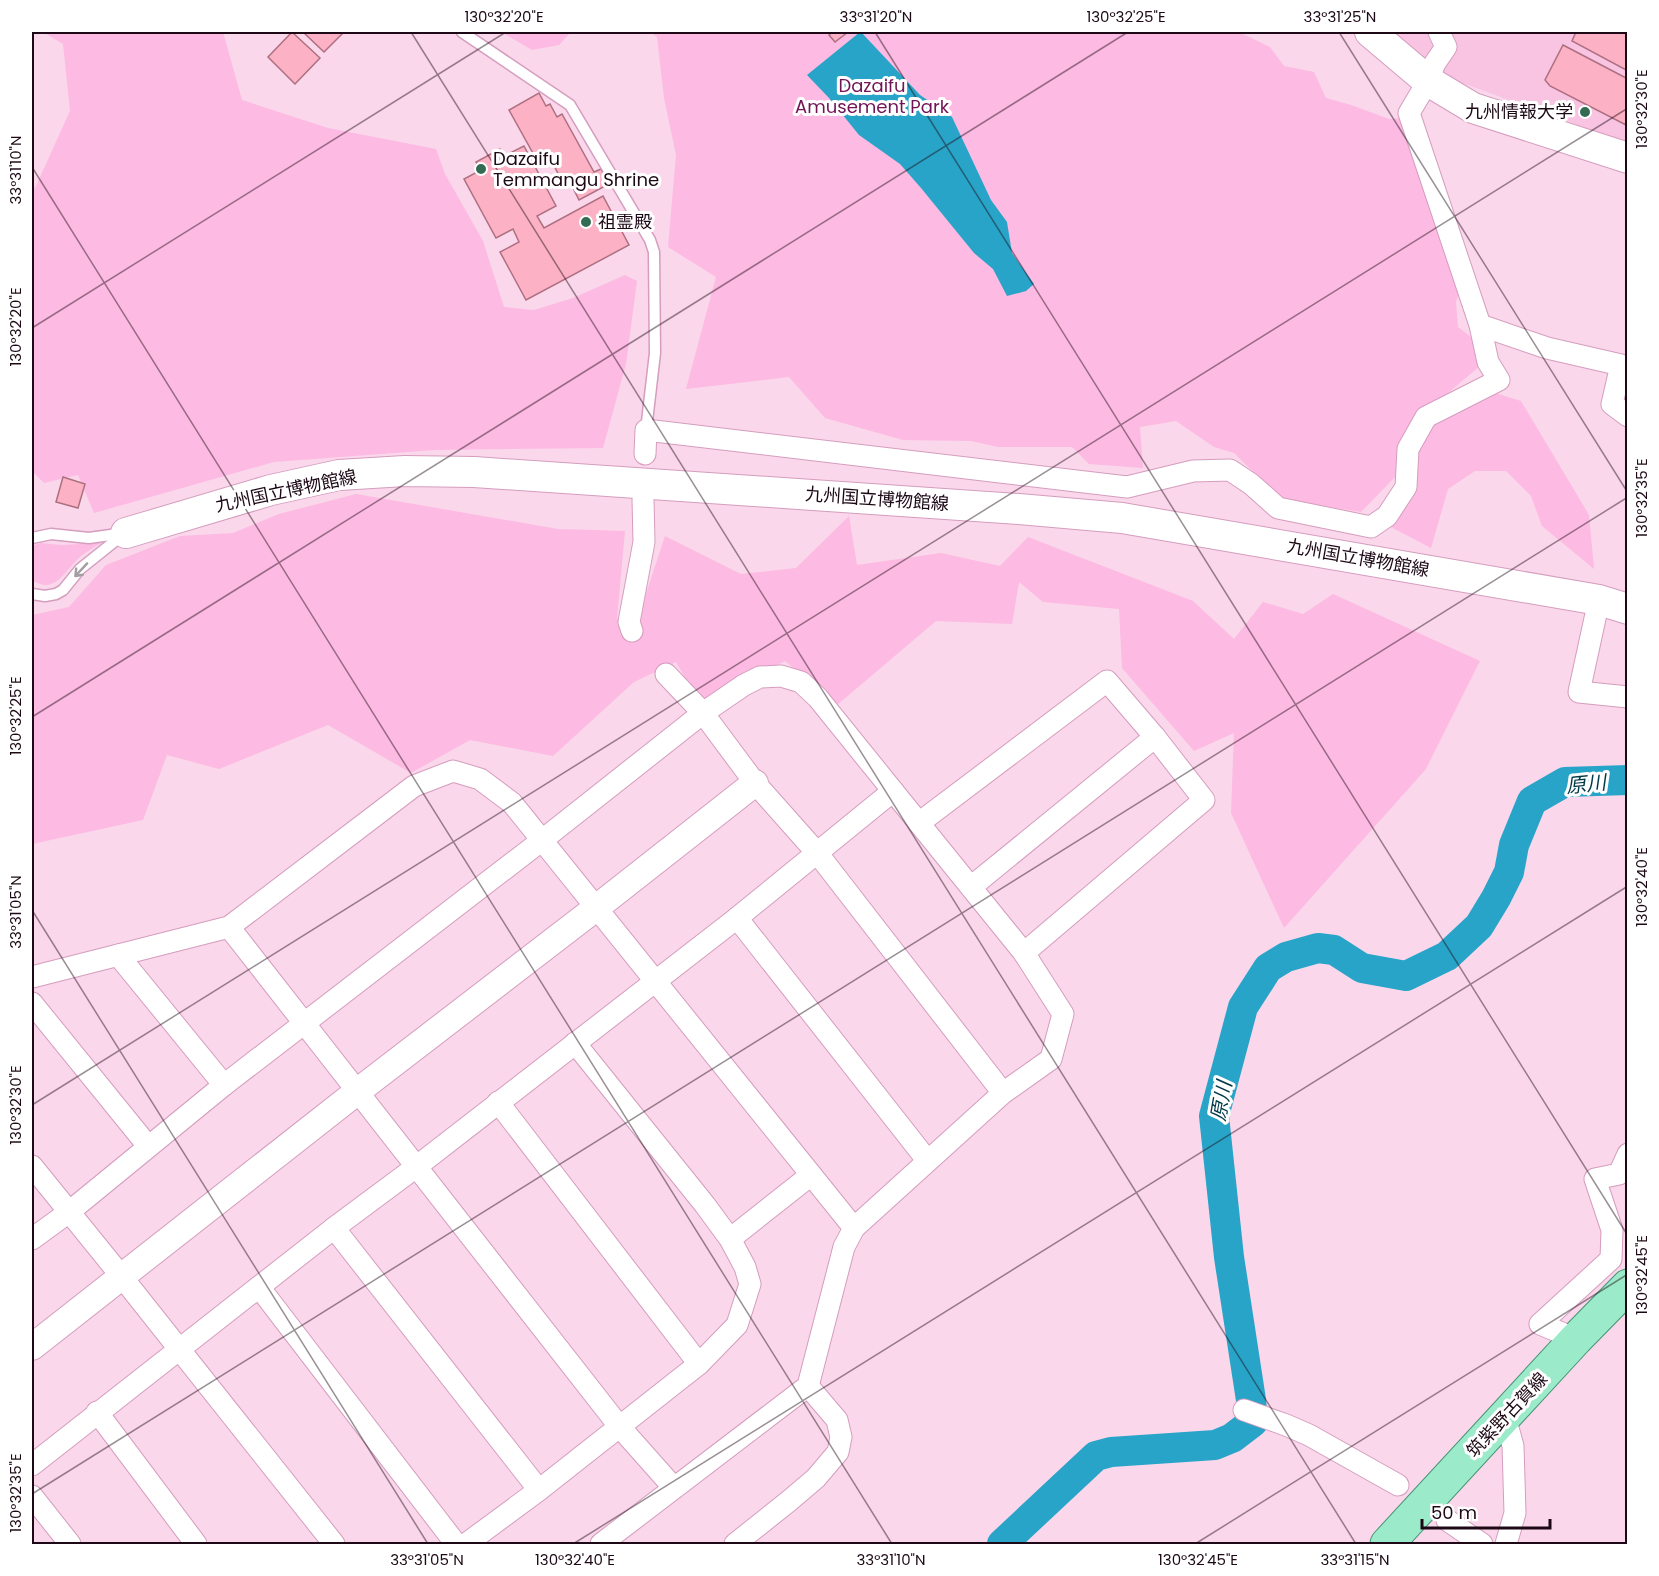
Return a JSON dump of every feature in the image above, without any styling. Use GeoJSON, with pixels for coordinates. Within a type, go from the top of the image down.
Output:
{"type":"FeatureCollection","features":[{"type":"Feature","properties":{"kind":"main road"},"geometry":{"type":"LineString","coordinates":[[1370,32],[1428,81],[1473,108],[1628,158]]}},
{"type":"Feature","properties":{"kind":"main road","name":"九州国立博物館線"},"geometry":{"type":"LineString","coordinates":[[126,533],[271,490],[339,475],[405,471],[474,472],[1008,508],[1122,518],[1599,600],[1628,609]]}},
{"type":"Feature","properties":{"kind":"main road","name":"筑紫野古賀線"},"geometry":{"type":"LineString","coordinates":[[1387,1545],[1576,1339],[1628,1286]]}},
{"type":"Feature","properties":{"kind":"street"},"geometry":{"type":"LineString","coordinates":[[645,454],[645,430],[1127,487],[1193,471],[1230,470],[1251,484],[1278,508],[1371,527],[1387,516],[1406,487],[1408,449],[1426,417],[1499,380],[1488,362],[1480,325],[1409,113],[1446,47],[1439,32]]}},
{"type":"Feature","properties":{"kind":"street"},"geometry":{"type":"LineString","coordinates":[[1480,325],[1547,348],[1621,364],[1612,404],[1628,416]]}},
{"type":"Feature","properties":{"kind":"street"},"geometry":{"type":"LineString","coordinates":[[632,631],[629,622],[644,542],[643,499]]}},
{"type":"Feature","properties":{"kind":"street"},"geometry":{"type":"LineString","coordinates":[[1599,600],[1579,692],[1628,697]]}},
{"type":"Feature","properties":{"kind":"street"},"geometry":{"type":"LineString","coordinates":[[666,674],[703,713],[755,783],[818,854],[1003,1093]]}},
{"type":"Feature","properties":{"kind":"street"},"geometry":{"type":"LineString","coordinates":[[32,1239],[69,1212],[224,1085],[542,841],[703,713],[760,677],[781,676],[801,682],[818,698],[971,887],[1023,953],[1063,1014],[1051,1059],[1003,1093],[854,1228],[844,1247],[808,1386],[602,1544]]}},
{"type":"Feature","properties":{"kind":"street"},"geometry":{"type":"LineString","coordinates":[[919,823],[1107,681],[1155,737],[1204,800],[1023,953]]}},
{"type":"Feature","properties":{"kind":"street"},"geometry":{"type":"LineString","coordinates":[[971,887],[1155,737]]}},
{"type":"Feature","properties":{"kind":"street"},"geometry":{"type":"LineString","coordinates":[[32,977],[229,927],[414,786],[453,771],[480,779],[512,803],[854,1228]]}},
{"type":"Feature","properties":{"kind":"street"},"geometry":{"type":"LineString","coordinates":[[32,1347],[755,783]]}},
{"type":"Feature","properties":{"kind":"street"},"geometry":{"type":"LineString","coordinates":[[32,1465],[334,1228],[737,918],[893,791]]}},
{"type":"Feature","properties":{"kind":"street"},"geometry":{"type":"LineString","coordinates":[[737,918],[927,1161]]}},
{"type":"Feature","properties":{"kind":"street"},"geometry":{"type":"LineString","coordinates":[[229,927],[619,1426],[674,1488]]}},
{"type":"Feature","properties":{"kind":"street"},"geometry":{"type":"LineString","coordinates":[[118,955],[224,1085]]}},
{"type":"Feature","properties":{"kind":"street"},"geometry":{"type":"LineString","coordinates":[[32,1003],[148,1146]]}},
{"type":"Feature","properties":{"kind":"street"},"geometry":{"type":"LineString","coordinates":[[466,1545],[699,1364],[737,1325],[750,1284],[745,1267],[730,1239],[705,1204],[575,1043]]}},
{"type":"Feature","properties":{"kind":"street"},"geometry":{"type":"LineString","coordinates":[[498,1102],[699,1364]]}},
{"type":"Feature","properties":{"kind":"street"},"geometry":{"type":"LineString","coordinates":[[1576,1339],[1540,1324],[1611,1259],[1612,1230],[1595,1179],[1618,1174],[1628,1154]]}},
{"type":"Feature","properties":{"kind":"street"},"geometry":{"type":"LineString","coordinates":[[32,1166],[334,1545]]}},
{"type":"Feature","properties":{"kind":"street"},"geometry":{"type":"LineString","coordinates":[[730,1239],[812,1175]]}},
{"type":"Feature","properties":{"kind":"street"},"geometry":{"type":"LineString","coordinates":[[334,1228],[539,1490]]}},
{"type":"Feature","properties":{"kind":"street"},"geometry":{"type":"LineString","coordinates":[[259,1287],[456,1545]]}},
{"type":"Feature","properties":{"kind":"street"},"geometry":{"type":"LineString","coordinates":[[735,1545],[816,1478],[838,1452],[841,1437],[837,1420],[808,1386]]}},
{"type":"Feature","properties":{"kind":"street"},"geometry":{"type":"LineString","coordinates":[[1244,1410],[1309,1435],[1398,1485]]}},
{"type":"Feature","properties":{"kind":"street"},"geometry":{"type":"LineString","coordinates":[[97,1412],[196,1545]]}},
{"type":"Feature","properties":{"kind":"street"},"geometry":{"type":"LineString","coordinates":[[1505,1417],[1513,1446],[1515,1514],[1506,1545]]}},
{"type":"Feature","properties":{"kind":"street"},"geometry":{"type":"LineString","coordinates":[[32,1496],[70,1545]]}},
{"type":"Feature","properties":{"kind":"street"},"geometry":{"type":"LineString","coordinates":[[1447,1520],[1482,1545]]}},
{"type":"Feature","properties":{"kind":"lane"},"geometry":{"type":"LineString","coordinates":[[462,32],[570,105],[650,240],[654,252],[655,353],[645,430]]}},
{"type":"Feature","properties":{"kind":"lane"},"geometry":{"type":"LineString","coordinates":[[32,538],[51,534],[88,538],[126,533]]}},
{"type":"Feature","properties":{"kind":"lane"},"geometry":{"type":"LineString","coordinates":[[32,596],[56,594],[63,590],[80,569],[126,533]]}},
{"type":"Feature","properties":{"kind":"shaded area","name":"九州情報大学"},"geometry":{"type":"Polygon","coordinates":[[[1388,32],[1627,32],[1627,143],[1457,81],[1414,56],[1388,32]]]}},
{"type":"Feature","properties":{"kind":"green space"},"geometry":{"type":"Polygon","coordinates":[[[43,32],[223,32],[242,100],[328,128],[436,149],[445,174],[483,241],[504,307],[534,310],[573,298],[625,275],[637,281],[626,364],[603,448],[434,450],[274,462],[94,513],[78,475],[44,483],[32,471],[32,190],[35,188],[70,111],[63,44],[43,32]]]}},
{"type":"Feature","properties":{"kind":"green space"},"geometry":{"type":"Polygon","coordinates":[[[501,32],[571,32],[559,45],[532,50],[501,32]]]}},
{"type":"Feature","properties":{"kind":"green space","name":"Dazaifu Amusement Park"},"geometry":{"type":"Polygon","coordinates":[[[650,32],[1243,32],[1270,47],[1284,66],[1314,72],[1326,98],[1389,119],[1408,118],[1462,284],[1456,302],[1458,327],[1494,354],[1415,421],[1395,477],[1361,512],[1281,499],[1234,453],[1214,447],[1176,421],[1140,427],[1143,468],[1089,464],[1072,447],[998,447],[971,441],[903,440],[825,418],[789,377],[686,389],[716,277],[668,247],[676,155],[664,98],[657,37],[650,32]]]}},
{"type":"Feature","properties":{"kind":"green space"},"geometry":{"type":"Polygon","coordinates":[[[1495,393],[1521,401],[1589,515],[1594,569],[1542,526],[1531,496],[1506,471],[1475,471],[1448,489],[1431,548],[1389,526],[1413,448],[1429,423],[1495,393]]]}},
{"type":"Feature","properties":{"kind":"green space"},"geometry":{"type":"Polygon","coordinates":[[[356,494],[558,529],[625,531],[617,618],[633,633],[665,536],[741,574],[796,568],[849,516],[857,565],[941,553],[1000,566],[1028,537],[1193,601],[1234,639],[1263,602],[1303,614],[1333,594],[1480,661],[1426,769],[1284,928],[1231,813],[1234,733],[1194,751],[1122,668],[1119,609],[1043,602],[1019,582],[1012,624],[936,621],[837,705],[785,661],[700,704],[676,662],[634,682],[553,756],[470,740],[411,773],[328,725],[219,769],[167,755],[143,820],[32,844],[32,615],[69,607],[106,565],[180,536],[233,533],[279,514],[356,494]]]}},
{"type":"Feature","properties":{"kind":"green space"},"geometry":{"type":"Polygon","coordinates":[[[41,543],[61,545],[101,543],[75,561],[60,579],[48,585],[32,580],[32,548],[41,543]]]}},
{"type":"Feature","properties":{"kind":"water"},"geometry":{"type":"Polygon","coordinates":[[[860,32],[920,95],[952,117],[991,200],[1007,222],[1012,253],[1034,284],[1026,291],[1007,296],[993,269],[974,253],[900,164],[859,135],[807,75],[860,32]]]}},
{"type":"Feature","properties":{"kind":"building"},"geometry":{"type":"Polygon","coordinates":[[[292,32],[320,58],[295,84],[268,57],[292,32]]]}},
{"type":"Feature","properties":{"kind":"building"},"geometry":{"type":"Polygon","coordinates":[[[303,32],[344,32],[324,52],[303,32]]]}},
{"type":"Feature","properties":{"kind":"building"},"geometry":{"type":"Polygon","coordinates":[[[833,32],[848,32],[835,42],[829,35],[833,32]]]}},
{"type":"Feature","properties":{"kind":"building"},"geometry":{"type":"Polygon","coordinates":[[[1576,32],[1628,32],[1628,71],[1572,41],[1576,32]]]}},
{"type":"Feature","properties":{"kind":"building"},"geometry":{"type":"Polygon","coordinates":[[[1563,45],[1628,79],[1628,126],[1550,86],[1545,80],[1563,45]]]}},
{"type":"Feature","properties":{"kind":"building"},"geometry":{"type":"Polygon","coordinates":[[[539,93],[546,106],[550,104],[557,117],[562,114],[594,172],[601,169],[609,184],[579,200],[569,180],[563,183],[550,158],[539,164],[509,110],[539,93]]]}},
{"type":"Feature","properties":{"kind":"building","name":"祖霊殿"},"geometry":{"type":"Polygon","coordinates":[[[524,146],[556,206],[537,216],[544,228],[603,196],[629,245],[526,300],[500,252],[519,242],[513,229],[496,238],[464,179],[481,170],[476,162],[500,149],[504,156],[524,146]]]}},
{"type":"Feature","properties":{"kind":"building"},"geometry":{"type":"Polygon","coordinates":[[[63,477],[85,484],[78,508],[56,502],[63,477]]]}},
{"type":"Feature","properties":{"kind":"waterway","name":"原川"},"geometry":{"type":"LineString","coordinates":[[1002,1544],[1096,1456],[1111,1452],[1215,1445],[1232,1438],[1253,1422],[1229,1257],[1214,1116],[1243,1007],[1268,968],[1286,957],[1318,948],[1334,950],[1362,968],[1406,976],[1447,956],[1479,926],[1496,898],[1509,872],[1514,845],[1532,801],[1565,782],[1628,780]]}},
{"type":"Feature","properties":{"kind":"place","name":"九州情報大学"},"geometry":{"type":"Point","coordinates":[1585,112]}},
{"type":"Feature","properties":{"kind":"place","name":"Dazaifu Temmangu Shrine"},"geometry":{"type":"Point","coordinates":[481,169]}},
{"type":"Feature","properties":{"kind":"place","name":"祖霊殿"},"geometry":{"type":"Point","coordinates":[586,222]}}]}
